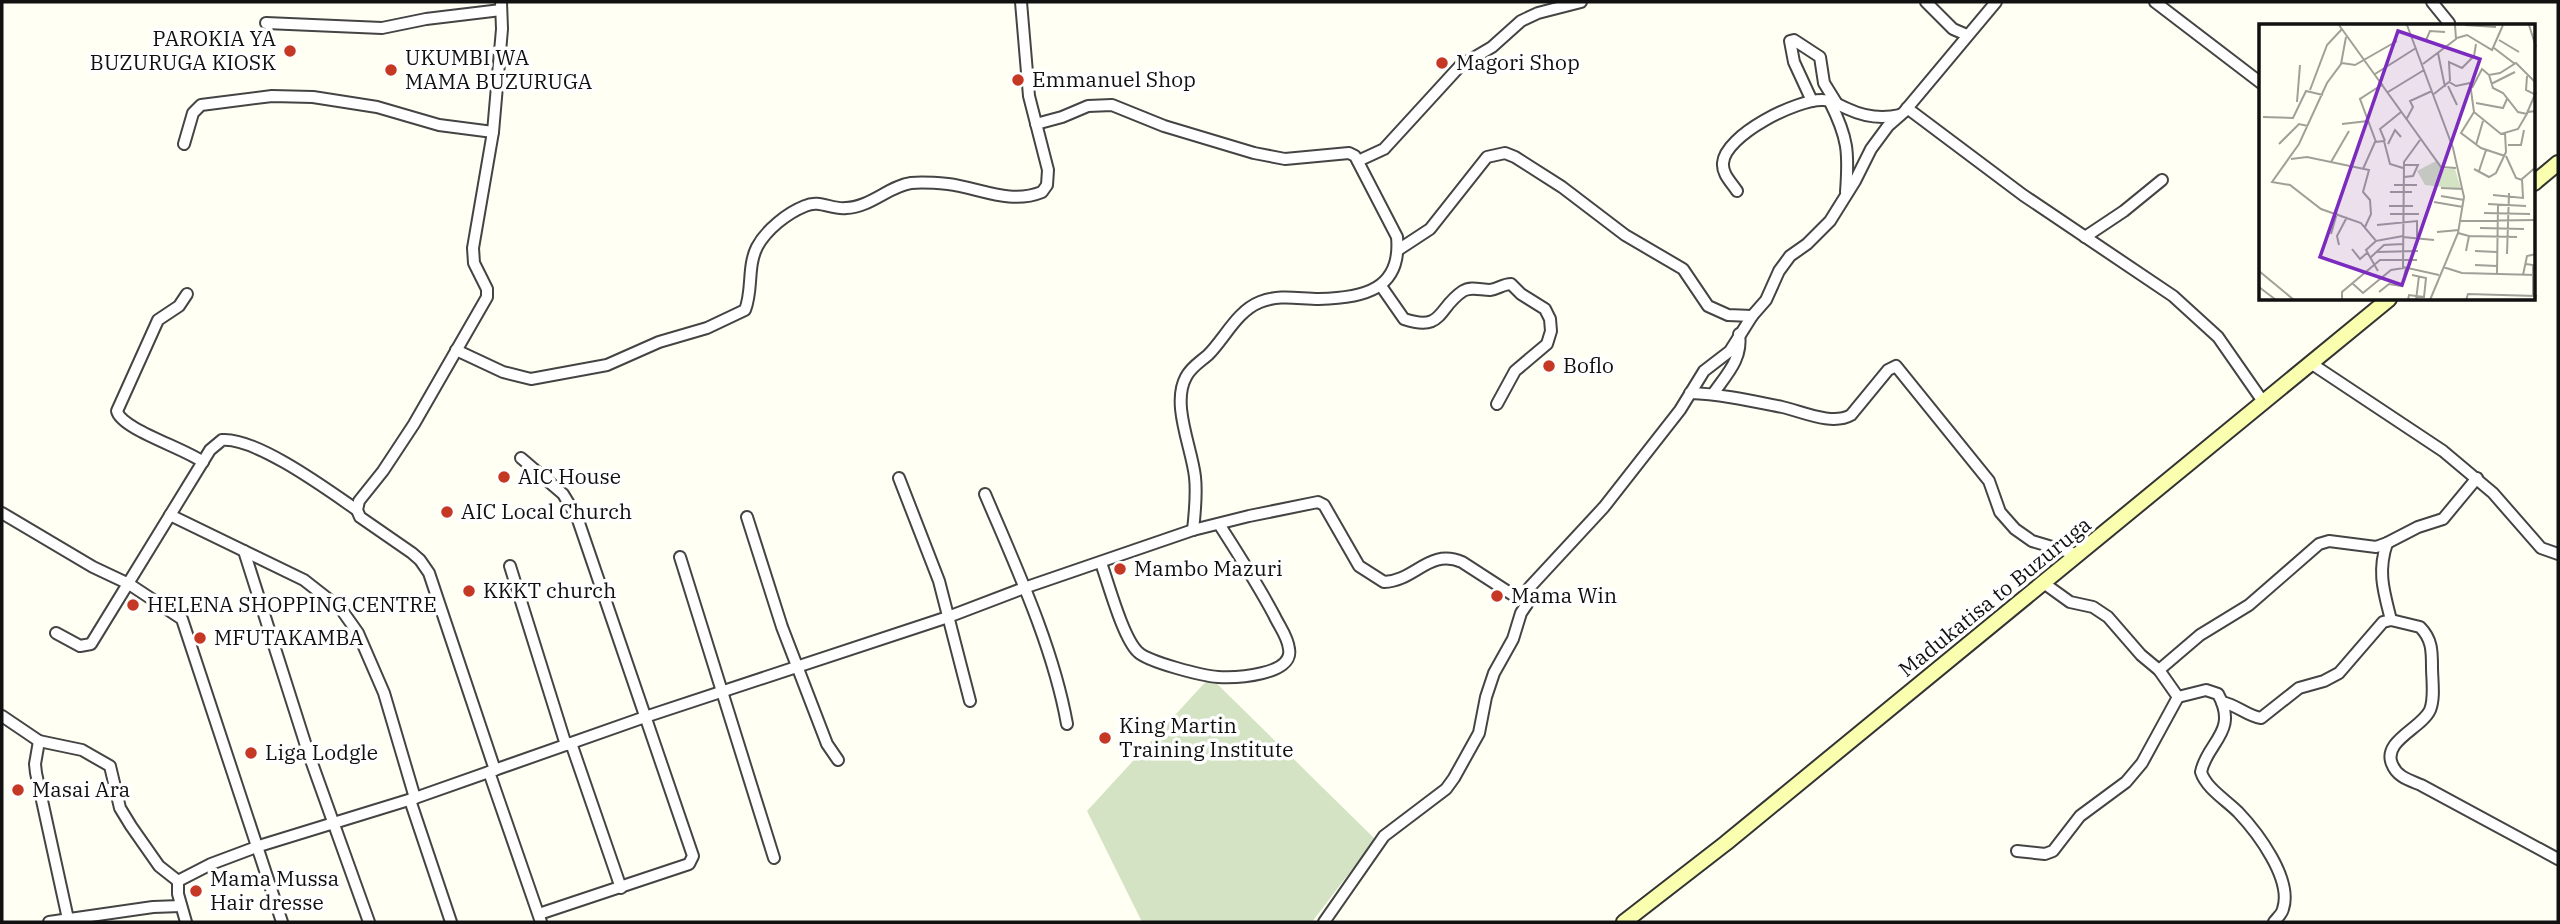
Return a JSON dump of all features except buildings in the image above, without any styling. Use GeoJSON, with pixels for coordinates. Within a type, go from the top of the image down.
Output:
{"type":"FeatureCollection","features":[{"type":"Feature","properties":{"kind":"main road"},"geometry":{"type":"LineString","coordinates":[[2536,181],[2558,163]]}},
{"type":"Feature","properties":{"kind":"main road","name":"Madukatisa to Buzuruga"},"geometry":{"type":"LineString","coordinates":[[1624,922],[1726,843],[2045,584],[2387,301]]}},
{"type":"Feature","properties":{"kind":"street"},"geometry":{"type":"LineString","coordinates":[[456,350],[503,372],[531,379],[607,365],[659,342],[701,330],[745,310],[756,248],[764,236],[782,220],[808,204],[846,208],[874,201],[911,183],[946,184],[1006,197],[1026,197],[1042,192],[1047,185],[1048,170],[1026,71],[1021,2]]}},
{"type":"Feature","properties":{"kind":"street"},"geometry":{"type":"LineString","coordinates":[[1358,161],[1379,153],[1391,144],[1460,66],[1492,47],[1539,7],[1580,2]]}},
{"type":"Feature","properties":{"kind":"street"},"geometry":{"type":"LineString","coordinates":[[1926,2],[1952,29],[1967,35]]}},
{"type":"Feature","properties":{"kind":"street"},"geometry":{"type":"LineString","coordinates":[[1324,922],[1384,836],[1446,789],[1454,778],[1479,733],[1494,673],[1513,639],[1521,613],[1527,604],[1530,588],[1604,507],[1704,371],[1730,351],[1739,334],[1766,300],[1779,271],[1790,256],[1818,235],[1829,221],[1871,149],[1888,126],[1904,111],[1996,2]]}},
{"type":"Feature","properties":{"kind":"street"},"geometry":{"type":"LineString","coordinates":[[2155,2],[2259,81]]}},
{"type":"Feature","properties":{"kind":"street"},"geometry":{"type":"LineString","coordinates":[[2432,2],[2449,23]]}},
{"type":"Feature","properties":{"kind":"street"},"geometry":{"type":"LineString","coordinates":[[267,23],[382,28],[501,6],[502,29],[493,132],[474,248],[474,263],[487,289],[487,297],[414,424],[359,501],[357,510]]}},
{"type":"Feature","properties":{"kind":"street"},"geometry":{"type":"LineString","coordinates":[[1812,102],[1794,62],[1790,41],[1794,40],[1819,57],[1824,83],[1834,103],[1848,146],[1846,195]]}},
{"type":"Feature","properties":{"kind":"street"},"geometry":{"type":"LineString","coordinates":[[184,144],[193,113],[201,105],[272,96],[313,97],[377,107],[424,122],[493,132]]}},
{"type":"Feature","properties":{"kind":"street"},"geometry":{"type":"LineString","coordinates":[[1737,191],[1723,168],[1723,159],[1733,143],[1745,132],[1786,111],[1824,100],[1863,115],[1888,117],[1904,111]]}},
{"type":"Feature","properties":{"kind":"street"},"geometry":{"type":"LineString","coordinates":[[1036,124],[1088,106],[1112,105],[1164,126],[1254,153],[1285,159],[1341,152],[1355,156],[1392,227],[1398,250],[1395,268],[1381,285],[1364,292],[1335,297],[1280,297],[1261,302],[1237,319],[1186,377],[1181,398],[1195,476],[1193,530]]}},
{"type":"Feature","properties":{"kind":"street"},"geometry":{"type":"LineString","coordinates":[[1904,111],[2193,312],[2218,337],[2264,403]]}},
{"type":"Feature","properties":{"kind":"street"},"geometry":{"type":"LineString","coordinates":[[1398,250],[1430,229],[1487,157],[1505,153],[1562,187],[1625,235],[1683,269],[1708,306],[1728,315],[1752,316]]}},
{"type":"Feature","properties":{"kind":"street"},"geometry":{"type":"LineString","coordinates":[[2085,237],[2124,211],[2162,180]]}},
{"type":"Feature","properties":{"kind":"street"},"geometry":{"type":"LineString","coordinates":[[1381,285],[1404,319],[1416,323],[1433,322],[1467,289],[1492,290],[1508,284],[1545,309],[1550,319],[1551,331],[1547,344],[1520,365],[1497,404]]}},
{"type":"Feature","properties":{"kind":"street"},"geometry":{"type":"LineString","coordinates":[[187,294],[179,306],[158,320],[117,411],[120,418],[140,432],[172,444],[203,461]]}},
{"type":"Feature","properties":{"kind":"street"},"geometry":{"type":"LineString","coordinates":[[1713,394],[1737,360],[1740,351],[1739,334]]}},
{"type":"Feature","properties":{"kind":"street"},"geometry":{"type":"LineString","coordinates":[[2312,364],[2443,451],[2477,478],[2532,540],[2541,548],[2558,554]]}},
{"type":"Feature","properties":{"kind":"street"},"geometry":{"type":"LineString","coordinates":[[1690,393],[1713,394],[1842,419],[1851,415],[1890,368],[1896,366],[1989,481],[2000,512],[2015,529],[2037,543],[2079,555]]}},
{"type":"Feature","properties":{"kind":"street"},"geometry":{"type":"LineString","coordinates":[[56,633],[80,646],[91,644],[215,444],[222,440],[235,440],[292,466],[357,510],[360,517],[420,560],[429,573],[540,918],[689,864],[693,856],[573,510],[564,494],[521,458]]}},
{"type":"Feature","properties":{"kind":"street"},"geometry":{"type":"LineString","coordinates":[[899,478],[939,581],[970,701]]}},
{"type":"Feature","properties":{"kind":"street"},"geometry":{"type":"LineString","coordinates":[[2159,670],[2200,635],[2249,605],[2319,544],[2329,541],[2376,547],[2388,543],[2418,527],[2443,519],[2477,478]]}},
{"type":"Feature","properties":{"kind":"street"},"geometry":{"type":"LineString","coordinates":[[985,494],[1024,588],[1063,702],[1067,724]]}},
{"type":"Feature","properties":{"kind":"street"},"geometry":{"type":"LineString","coordinates":[[178,881],[211,864],[259,846],[412,799],[645,717],[948,617],[1193,530],[1318,502],[1324,505],[1359,566],[1384,582],[1400,579],[1440,557],[1451,557],[1527,604]]}},
{"type":"Feature","properties":{"kind":"street"},"geometry":{"type":"LineString","coordinates":[[2,513],[93,567],[156,600],[181,619],[259,846],[282,922]]}},
{"type":"Feature","properties":{"kind":"street"},"geometry":{"type":"LineString","coordinates":[[170,514],[304,580],[350,619],[383,693],[412,799],[451,922]]}},
{"type":"Feature","properties":{"kind":"street"},"geometry":{"type":"LineString","coordinates":[[747,517],[797,667],[827,744],[838,760]]}},
{"type":"Feature","properties":{"kind":"street"},"geometry":{"type":"LineString","coordinates":[[1101,563],[1126,632],[1135,650],[1142,656],[1185,670],[1219,677],[1238,677],[1275,670],[1289,659],[1290,651],[1286,638],[1254,579],[1219,524]]}},
{"type":"Feature","properties":{"kind":"street"},"geometry":{"type":"LineString","coordinates":[[2388,543],[2381,560],[2381,570],[2391,620]]}},
{"type":"Feature","properties":{"kind":"street"},"geometry":{"type":"LineString","coordinates":[[244,551],[333,824],[369,922]]}},
{"type":"Feature","properties":{"kind":"street"},"geometry":{"type":"LineString","coordinates":[[680,557],[774,858]]}},
{"type":"Feature","properties":{"kind":"street"},"geometry":{"type":"LineString","coordinates":[[510,566],[569,744],[621,888]]}},
{"type":"Feature","properties":{"kind":"street"},"geometry":{"type":"LineString","coordinates":[[2045,584],[2070,602],[2093,607],[2108,617],[2141,655],[2159,670],[2179,697]]}},
{"type":"Feature","properties":{"kind":"street"},"geometry":{"type":"LineString","coordinates":[[2222,702],[2234,704],[2250,716],[2265,716],[2299,688],[2324,681],[2339,673],[2383,622],[2391,620],[2420,628],[2428,635],[2432,656],[2430,709],[2390,752],[2389,758],[2394,770],[2403,778],[2421,785],[2558,859]]}},
{"type":"Feature","properties":{"kind":"street"},"geometry":{"type":"LineString","coordinates":[[2017,851],[2045,854],[2053,851],[2085,811],[2126,782],[2142,763],[2179,697],[2206,690],[2218,694],[2225,723],[2222,735],[2201,772],[2206,782],[2248,824],[2278,867],[2284,902],[2283,911],[2274,922]]}},
{"type":"Feature","properties":{"kind":"street"},"geometry":{"type":"LineString","coordinates":[[2,716],[39,741],[82,750],[110,766],[120,808],[153,858],[178,881],[186,922]]}},
{"type":"Feature","properties":{"kind":"street"},"geometry":{"type":"LineString","coordinates":[[39,741],[36,773],[68,919]]}},
{"type":"Feature","properties":{"kind":"street"},"geometry":{"type":"LineString","coordinates":[[49,922],[153,906],[181,906]]}},
{"type":"Feature","properties":{"kind":"green space"},"geometry":{"type":"Polygon","coordinates":[[[1210,677],[1375,839],[1312,922],[1142,922],[1087,811],[1210,677]]]}},
{"type":"Feature","properties":{"kind":"place","name":"PAROKIA YA BUZURUGA KIOSK"},"geometry":{"type":"Point","coordinates":[290,51]}},
{"type":"Feature","properties":{"kind":"place","name":"Magori Shop"},"geometry":{"type":"Point","coordinates":[1442,63]}},
{"type":"Feature","properties":{"kind":"place","name":"UKUMBI WA MAMA BUZURUGA"},"geometry":{"type":"Point","coordinates":[391,70]}},
{"type":"Feature","properties":{"kind":"place","name":"Emmanuel Shop"},"geometry":{"type":"Point","coordinates":[1018,80]}},
{"type":"Feature","properties":{"kind":"place","name":"Boflo"},"geometry":{"type":"Point","coordinates":[1549,366]}},
{"type":"Feature","properties":{"kind":"place","name":"AIC House"},"geometry":{"type":"Point","coordinates":[504,477]}},
{"type":"Feature","properties":{"kind":"place","name":"AIC Local Church"},"geometry":{"type":"Point","coordinates":[447,512]}},
{"type":"Feature","properties":{"kind":"place","name":"Mambo Mazuri"},"geometry":{"type":"Point","coordinates":[1120,569]}},
{"type":"Feature","properties":{"kind":"place","name":"KKKT church"},"geometry":{"type":"Point","coordinates":[469,591]}},
{"type":"Feature","properties":{"kind":"place","name":"Mama Win"},"geometry":{"type":"Point","coordinates":[1497,596]}},
{"type":"Feature","properties":{"kind":"place","name":"HELENA SHOPPING CENTRE"},"geometry":{"type":"Point","coordinates":[133,605]}},
{"type":"Feature","properties":{"kind":"place","name":"MFUTAKAMBA"},"geometry":{"type":"Point","coordinates":[200,638]}},
{"type":"Feature","properties":{"kind":"place","name":"King Martin Training Institute"},"geometry":{"type":"Point","coordinates":[1105,738]}},
{"type":"Feature","properties":{"kind":"place","name":"Liga Lodgle"},"geometry":{"type":"Point","coordinates":[251,753]}},
{"type":"Feature","properties":{"kind":"place","name":"Masai Ara"},"geometry":{"type":"Point","coordinates":[18,790]}},
{"type":"Feature","properties":{"kind":"place","name":"Mama Mussa Hair dresse"},"geometry":{"type":"Point","coordinates":[196,891]}}]}
